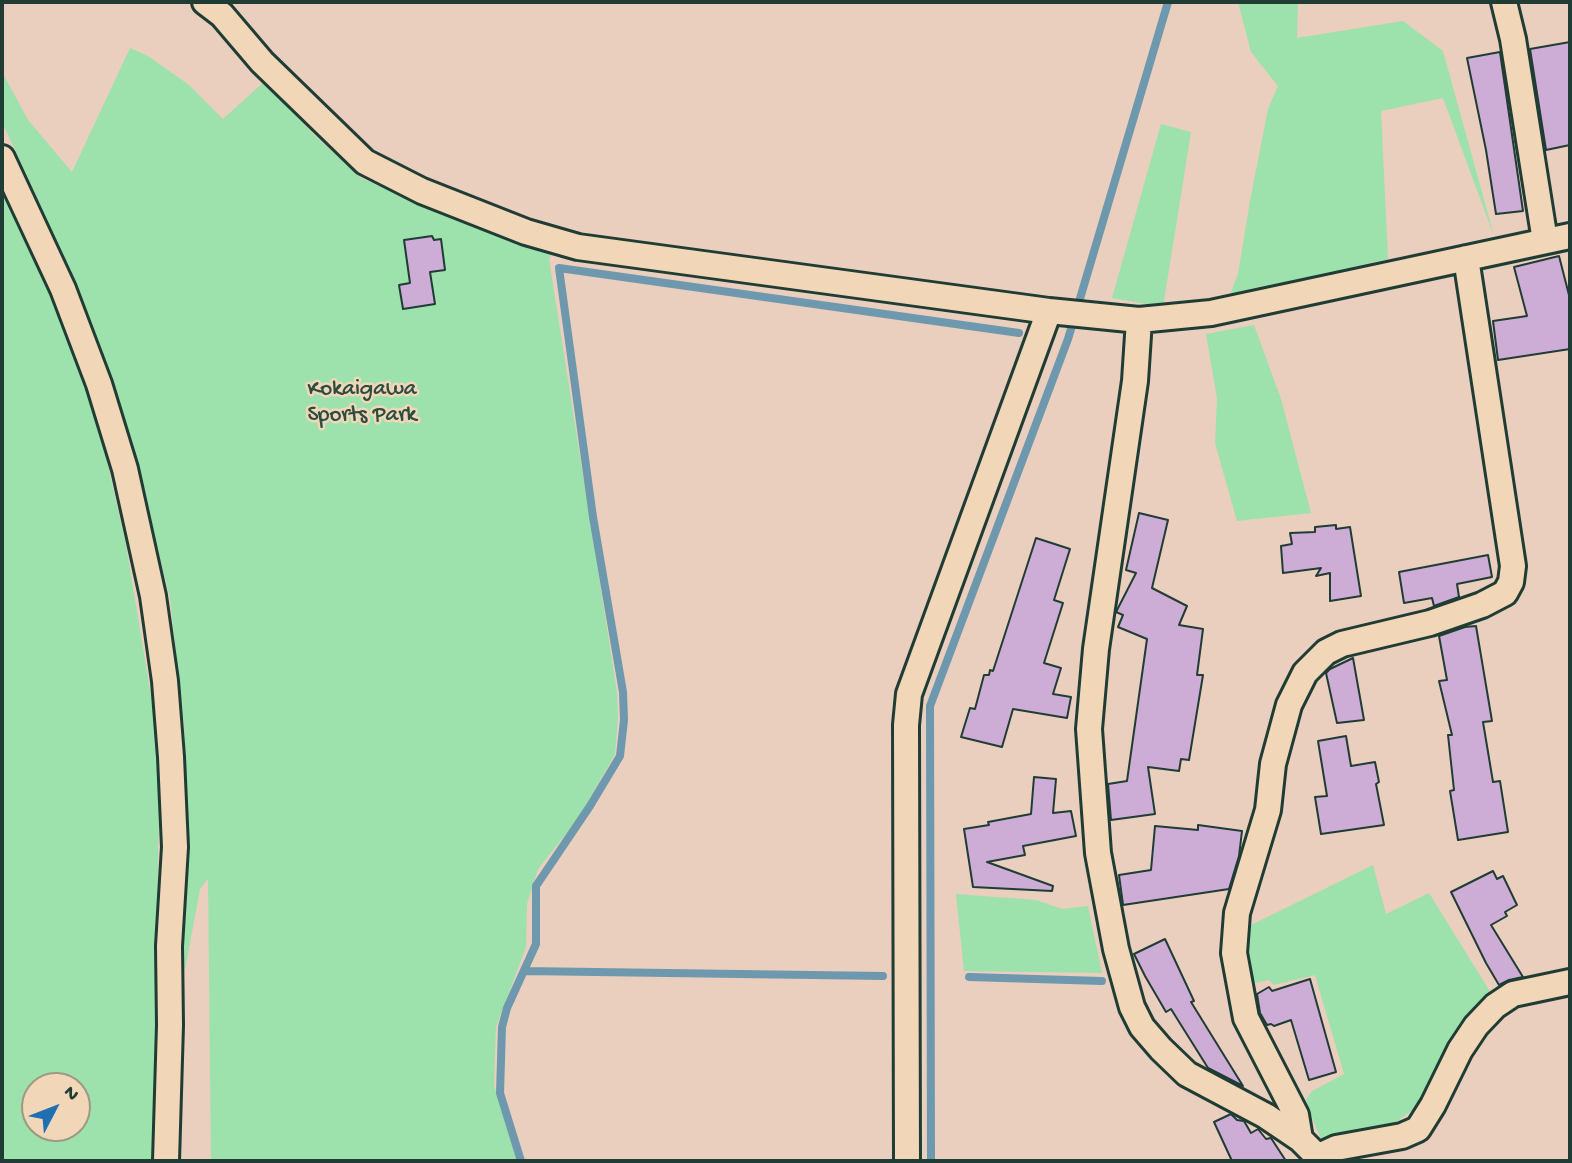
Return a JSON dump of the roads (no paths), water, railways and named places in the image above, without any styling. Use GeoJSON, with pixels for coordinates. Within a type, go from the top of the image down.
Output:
{"type":"FeatureCollection","features":[{"type":"Feature","properties":{"kind":"street"},"geometry":{"type":"LineString","coordinates":[[205,2],[222,15],[272,72],[365,162],[422,191],[526,232],[578,247],[1065,313],[1139,320],[1211,313],[1570,236]]}},
{"type":"Feature","properties":{"kind":"street"},"geometry":{"type":"LineString","coordinates":[[1504,2],[1513,39],[1545,242]]}},
{"type":"Feature","properties":{"kind":"street"},"geometry":{"type":"LineString","coordinates":[[2,158],[63,289],[99,384],[125,469],[153,596],[165,681],[175,847],[169,946],[170,1025],[166,1161]]}},
{"type":"Feature","properties":{"kind":"street"},"geometry":{"type":"LineString","coordinates":[[1300,1139],[1296,1115],[1246,1018],[1234,953],[1237,913],[1268,810],[1273,764],[1289,705],[1304,673],[1326,652],[1342,644],[1430,623],[1482,605],[1505,593],[1511,582],[1513,566],[1466,258]]}},
{"type":"Feature","properties":{"kind":"street"},"geometry":{"type":"LineString","coordinates":[[907,1161],[905,724],[909,694],[1065,313]]}},
{"type":"Feature","properties":{"kind":"street"},"geometry":{"type":"LineString","coordinates":[[1139,320],[1135,382],[1096,649],[1089,729],[1098,853],[1116,949],[1132,1007],[1142,1027],[1187,1074],[1266,1115],[1300,1139],[1320,1159],[1336,1148],[1402,1136],[1418,1129],[1433,1105],[1460,1049],[1476,1026],[1495,1006],[1513,993],[1570,982]]}},
{"type":"Feature","properties":{"kind":"waterway"},"geometry":{"type":"LineString","coordinates":[[931,1161],[930,706],[1068,339],[1168,2]]}},
{"type":"Feature","properties":{"kind":"waterway"},"geometry":{"type":"LineString","coordinates":[[521,1161],[500,1093],[502,1027],[507,1008],[536,944],[536,886],[620,756],[624,720],[623,692],[593,517],[559,268],[1019,333]]}},
{"type":"Feature","properties":{"kind":"waterway"},"geometry":{"type":"LineString","coordinates":[[524,971],[883,976]]}},
{"type":"Feature","properties":{"kind":"waterway"},"geometry":{"type":"LineString","coordinates":[[969,977],[1102,981]]}},
{"type":"Feature","properties":{"kind":"park label","name":"Kokaigawa Sports Park"},"geometry":{"type":"Point","coordinates":[362,403]}}]}
